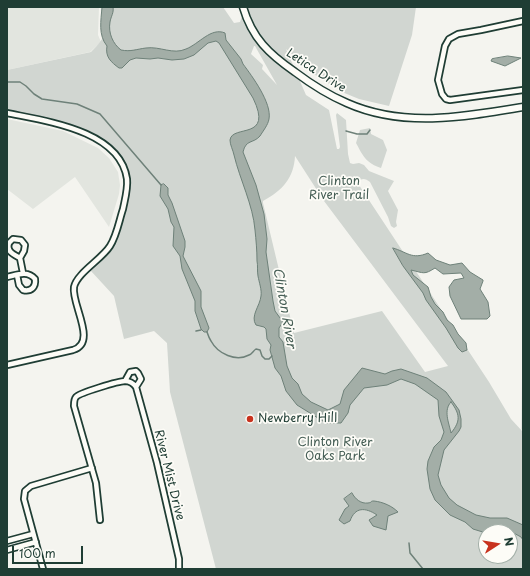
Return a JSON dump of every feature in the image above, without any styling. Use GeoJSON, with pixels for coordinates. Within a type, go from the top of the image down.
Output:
{"type":"FeatureCollection","features":[{"type":"Feature","properties":{"kind":"street","name":"Letica Drive"},"geometry":{"type":"LineString","coordinates":[[243,7],[256,37],[267,49],[289,68],[322,91],[355,106],[379,114],[421,119],[452,117],[523,107]]}},
{"type":"Feature","properties":{"kind":"street"},"geometry":{"type":"LineString","coordinates":[[523,21],[454,35],[449,39],[445,46],[438,80],[442,94],[446,99],[450,100],[523,90]]}},
{"type":"Feature","properties":{"kind":"street"},"geometry":{"type":"LineString","coordinates":[[7,113],[60,124],[86,134],[110,148],[123,165],[127,178],[126,192],[114,238],[104,253],[84,273],[74,287],[84,336],[82,345],[77,349],[7,365]]}},
{"type":"Feature","properties":{"kind":"street"},"geometry":{"type":"LineString","coordinates":[[20,258],[23,273]]}},
{"type":"Feature","properties":{"kind":"street"},"geometry":{"type":"LineString","coordinates":[[7,277],[17,274],[23,273],[32,276],[34,279],[34,286],[31,290],[26,291],[21,288],[17,274]]}},
{"type":"Feature","properties":{"kind":"street","name":"River Mist Drive"},"geometry":{"type":"LineString","coordinates":[[92,468],[74,406],[75,399],[83,392],[125,381],[130,372],[136,371],[140,379],[136,387],[159,469],[179,559],[179,569]]}},
{"type":"Feature","properties":{"kind":"street"},"geometry":{"type":"LineString","coordinates":[[125,381],[131,382],[136,387]]}},
{"type":"Feature","properties":{"kind":"street"},"geometry":{"type":"LineString","coordinates":[[43,569],[24,499],[26,489],[31,486],[92,468],[97,491],[100,520]]}},
{"type":"Feature","properties":{"kind":"street"},"geometry":{"type":"LineString","coordinates":[[7,541],[33,534]]}},
{"type":"Feature","properties":{"kind":"street"},"geometry":{"type":"LineString","coordinates":[[7,550],[36,542]]}},
{"type":"Feature","properties":{"kind":"shaded area"},"geometry":{"type":"Polygon","coordinates":[[[7,7],[99,7],[98,35],[101,42],[90,52],[7,70],[7,7]]]}},
{"type":"Feature","properties":{"kind":"shaded area"},"geometry":{"type":"Polygon","coordinates":[[[102,7],[113,7],[110,22],[110,34],[118,48],[125,51],[156,48],[181,51],[191,47],[210,34],[215,32],[225,33],[226,40],[241,59],[260,90],[269,113],[268,123],[260,136],[248,143],[243,152],[256,185],[264,214],[267,239],[266,252],[273,301],[275,311],[283,322],[279,328],[279,337],[283,342],[287,366],[292,378],[298,384],[302,394],[311,402],[328,410],[340,404],[344,390],[362,368],[385,374],[401,369],[427,378],[446,392],[459,410],[461,419],[461,427],[459,431],[444,450],[438,475],[441,485],[449,498],[457,505],[476,515],[490,518],[507,518],[523,525],[523,540],[518,535],[518,524],[478,524],[478,531],[450,515],[435,500],[430,489],[427,469],[428,461],[434,447],[441,440],[444,432],[439,416],[438,400],[415,384],[401,379],[387,385],[364,388],[350,405],[348,413],[341,423],[326,423],[297,405],[286,391],[281,376],[275,368],[270,350],[271,345],[267,339],[266,329],[256,325],[254,322],[260,300],[261,289],[258,274],[254,221],[230,144],[232,135],[250,129],[255,126],[259,120],[258,111],[253,98],[219,43],[216,41],[208,43],[194,55],[184,59],[172,60],[158,58],[136,58],[130,60],[122,68],[119,68],[108,56],[107,46],[101,33],[102,7]],[[451,402],[447,409],[447,417],[451,433],[458,421],[458,414],[451,402]]]}},
{"type":"Feature","properties":{"kind":"shaded area"},"geometry":{"type":"Polygon","coordinates":[[[508,56],[521,58],[505,66],[491,61],[492,59],[508,56]]]}},
{"type":"Feature","properties":{"kind":"shaded area"},"geometry":{"type":"Polygon","coordinates":[[[7,119],[63,131],[98,148],[109,158],[118,172],[120,185],[119,194],[109,227],[75,177],[33,209],[7,189],[7,119]]]}},
{"type":"Feature","properties":{"kind":"shaded area"},"geometry":{"type":"Polygon","coordinates":[[[164,184],[168,188],[168,195],[185,241],[183,256],[201,291],[201,307],[209,328],[207,332],[204,332],[201,329],[195,311],[195,301],[182,269],[180,256],[173,246],[174,227],[171,222],[168,209],[160,196],[161,185],[164,184]]]}},
{"type":"Feature","properties":{"kind":"shaded area"},"geometry":{"type":"Polygon","coordinates":[[[393,248],[414,256],[428,253],[436,260],[450,265],[462,263],[470,272],[483,280],[480,289],[488,302],[490,316],[487,319],[461,319],[450,296],[449,287],[454,280],[464,278],[461,273],[443,274],[435,268],[424,273],[411,270],[413,275],[428,287],[435,304],[443,312],[447,320],[453,325],[458,334],[466,343],[467,350],[462,352],[458,348],[426,300],[423,293],[403,266],[393,248]]]}},
{"type":"Feature","properties":{"kind":"shaded area"},"geometry":{"type":"Polygon","coordinates":[[[523,325],[523,431],[521,429],[523,325]]]}},
{"type":"Feature","properties":{"kind":"shaded area"},"geometry":{"type":"Polygon","coordinates":[[[352,493],[361,502],[381,502],[398,512],[388,516],[386,530],[373,526],[369,520],[377,515],[373,512],[365,510],[355,513],[350,521],[344,524],[339,520],[345,509],[349,506],[344,499],[352,493]]]}},
{"type":"Feature","properties":{"kind":"green space","name":"Clinton River Oaks Park"},"geometry":{"type":"Polygon","coordinates":[[[107,7],[223,7],[234,23],[240,22],[245,7],[416,7],[412,35],[389,106],[359,99],[342,92],[309,71],[286,49],[306,95],[329,110],[337,149],[340,147],[337,113],[346,120],[350,163],[359,163],[364,165],[369,171],[394,181],[388,191],[398,210],[396,222],[397,226],[394,228],[391,226],[370,182],[364,179],[357,182],[489,382],[511,419],[523,432],[523,569],[216,569],[170,392],[167,343],[154,331],[124,339],[114,296],[91,271],[114,238],[127,183],[117,156],[85,134],[7,113],[7,70],[91,52],[104,36],[107,7]],[[255,46],[251,54],[263,65],[262,69],[277,85],[255,46]],[[295,156],[292,171],[286,183],[276,193],[263,201],[294,333],[382,311],[425,372],[448,366],[324,201],[295,156]]]}},
{"type":"Feature","properties":{"kind":"green space"},"geometry":{"type":"Polygon","coordinates":[[[370,128],[371,134],[383,140],[387,150],[381,168],[368,161],[356,143],[360,130],[370,128]]]}},
{"type":"Feature","properties":{"kind":"waterway"},"geometry":{"type":"LineString","coordinates":[[7,82],[20,82],[42,99],[77,104],[100,114],[161,185]]}},
{"type":"Feature","properties":{"kind":"waterway"},"geometry":{"type":"LineString","coordinates":[[346,131],[357,134],[367,134],[370,130]]}},
{"type":"Feature","properties":{"kind":"waterway"},"geometry":{"type":"LineString","coordinates":[[196,331],[201,330]]}},
{"type":"Feature","properties":{"kind":"waterway"},"geometry":{"type":"LineString","coordinates":[[207,332],[214,346],[228,356],[239,358],[244,357],[250,355],[256,349],[260,350],[265,359],[269,359],[272,356]]}},
{"type":"Feature","properties":{"kind":"waterway"},"geometry":{"type":"LineString","coordinates":[[409,543],[410,553],[423,569]]}},
{"type":"Feature","properties":{"kind":"place","name":"Newberry Hill"},"geometry":{"type":"Point","coordinates":[250,419]}},
{"type":"Feature","properties":{"kind":"park label","name":"Clinton River Trail"},"geometry":{"type":"Point","coordinates":[339,189]}},
{"type":"Feature","properties":{"kind":"water label","name":"Clinton River"},"geometry":{"type":"Point","coordinates":[284,308]}}]}
